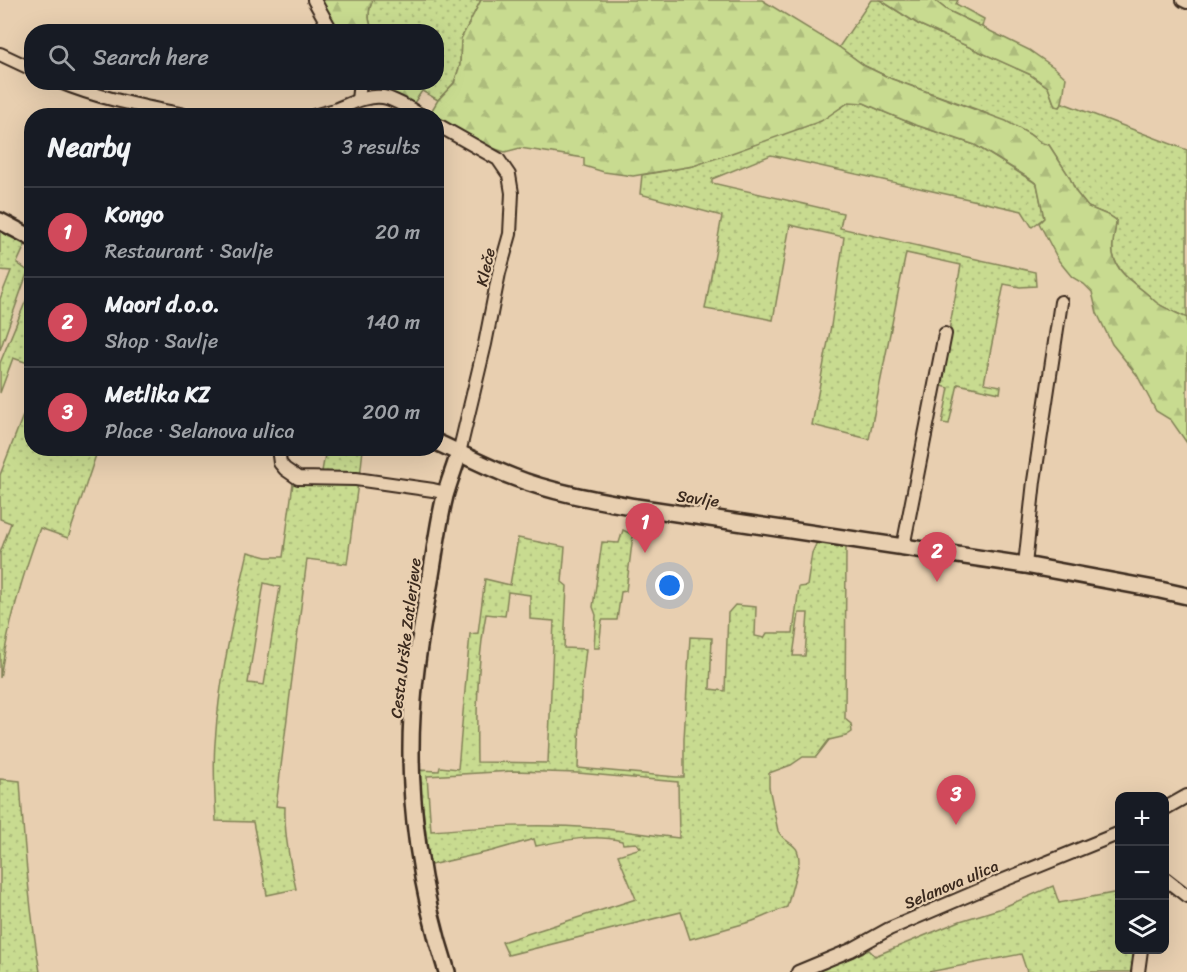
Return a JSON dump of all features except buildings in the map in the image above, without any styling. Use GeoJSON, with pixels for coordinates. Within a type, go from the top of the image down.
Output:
{"type":"FeatureCollection","features":[{"type":"Feature","properties":{"kind":"street"},"geometry":{"type":"LineString","coordinates":[[314,0],[328,24]]}},
{"type":"Feature","properties":{"kind":"street"},"geometry":{"type":"LineString","coordinates":[[0,54],[24,65]]}},
{"type":"Feature","properties":{"kind":"street"},"geometry":{"type":"LineString","coordinates":[[81,90],[150,108]]}},
{"type":"Feature","properties":{"kind":"street"},"geometry":{"type":"LineString","coordinates":[[358,100],[359,90]]}},
{"type":"Feature","properties":{"kind":"street"},"geometry":{"type":"LineString","coordinates":[[340,108],[358,100],[383,97],[407,108]]}},
{"type":"Feature","properties":{"kind":"street","name":"Kleče"},"geometry":{"type":"LineString","coordinates":[[444,129],[498,159],[509,175],[512,193],[510,234],[499,273],[459,453]]}},
{"type":"Feature","properties":{"kind":"street"},"geometry":{"type":"LineString","coordinates":[[0,221],[24,234]]}},
{"type":"Feature","properties":{"kind":"street"},"geometry":{"type":"LineString","coordinates":[[1025,565],[1034,481],[1061,302]]}},
{"type":"Feature","properties":{"kind":"street"},"geometry":{"type":"LineString","coordinates":[[903,547],[945,334]]}},
{"type":"Feature","properties":{"kind":"street","name":"Savlje"},"geometry":{"type":"LineString","coordinates":[[444,446],[515,478],[591,499],[1025,565],[1187,597]]}},
{"type":"Feature","properties":{"kind":"street","name":"Cesta Urške Zatlerjeve"},"geometry":{"type":"LineString","coordinates":[[447,972],[430,910],[416,827],[411,773],[412,717],[415,677],[439,523],[459,453]]}},
{"type":"Feature","properties":{"kind":"street"},"geometry":{"type":"LineString","coordinates":[[279,456],[280,463],[285,469],[298,478],[367,480],[446,493]]}},
{"type":"Feature","properties":{"kind":"street"},"geometry":{"type":"LineString","coordinates":[[1169,806],[1187,796]]}},
{"type":"Feature","properties":{"kind":"street","name":"Selanova ulica"},"geometry":{"type":"LineString","coordinates":[[798,972],[851,951],[889,929],[1115,835]]}},
{"type":"Feature","properties":{"kind":"street"},"geometry":{"type":"LineString","coordinates":[[1169,882],[1187,896]]}},
{"type":"Feature","properties":{"kind":"street"},"geometry":{"type":"LineString","coordinates":[[1138,972],[1140,954]]}},
{"type":"Feature","properties":{"kind":"green space"},"geometry":{"type":"Polygon","coordinates":[[[319,0],[373,0],[369,16],[370,24],[332,24],[319,0]]]}},
{"type":"Feature","properties":{"kind":"green space"},"geometry":{"type":"Polygon","coordinates":[[[373,0],[481,0],[461,39],[460,65],[454,83],[438,100],[422,91],[444,90],[444,24],[370,24],[370,8],[373,0]]]}},
{"type":"Feature","properties":{"kind":"green space"},"geometry":{"type":"Polygon","coordinates":[[[481,0],[762,0],[839,47],[865,66],[892,79],[1006,121],[1041,143],[1049,145],[1069,176],[1076,192],[1088,207],[1116,220],[1113,254],[1118,267],[1130,281],[1157,303],[1187,318],[1187,443],[1171,420],[1156,411],[1137,375],[1112,344],[1097,313],[1092,292],[1072,277],[1059,261],[1039,223],[1044,218],[1037,184],[975,145],[913,124],[864,103],[849,102],[821,121],[729,154],[693,166],[633,176],[604,172],[584,166],[584,158],[520,148],[505,152],[489,147],[444,124],[444,108],[433,108],[454,83],[460,65],[461,39],[481,0]]]}},
{"type":"Feature","properties":{"kind":"green space"},"geometry":{"type":"Polygon","coordinates":[[[871,0],[880,0],[918,24],[1029,74],[1048,87],[1055,106],[1060,107],[1063,103],[1187,150],[1187,318],[1157,303],[1118,267],[1113,254],[1116,220],[1088,207],[1076,192],[1069,176],[1049,145],[981,111],[892,79],[865,66],[839,47],[871,0]]]}},
{"type":"Feature","properties":{"kind":"green space"},"geometry":{"type":"Polygon","coordinates":[[[880,0],[934,0],[947,10],[1029,50],[1066,78],[1060,107],[1055,106],[1048,87],[1029,74],[918,24],[880,0]]]}},
{"type":"Feature","properties":{"kind":"green space"},"geometry":{"type":"Polygon","coordinates":[[[934,0],[958,0],[956,4],[984,19],[982,27],[947,10],[934,0]]]}},
{"type":"Feature","properties":{"kind":"green space"},"geometry":{"type":"Polygon","coordinates":[[[390,90],[422,90],[412,106],[390,90]]]}},
{"type":"Feature","properties":{"kind":"green space"},"geometry":{"type":"Polygon","coordinates":[[[849,102],[864,103],[913,124],[975,145],[1037,184],[1044,218],[1032,227],[1022,211],[771,155],[712,179],[712,183],[843,213],[840,228],[1035,272],[1036,286],[1020,287],[1004,284],[984,383],[1001,386],[1000,393],[958,384],[949,424],[942,423],[949,388],[939,385],[961,265],[906,253],[869,439],[812,425],[831,326],[844,237],[790,225],[773,320],[705,309],[722,216],[640,194],[642,175],[693,166],[835,111],[849,102]]]}},
{"type":"Feature","properties":{"kind":"green space"},"geometry":{"type":"Polygon","coordinates":[[[0,230],[24,242],[17,263],[24,268],[24,282],[0,350],[0,299],[11,271],[0,270],[0,230]]]}},
{"type":"Feature","properties":{"kind":"green space"},"geometry":{"type":"Polygon","coordinates":[[[24,305],[24,362],[13,358],[0,393],[0,363],[24,305]]]}},
{"type":"Feature","properties":{"kind":"green space"},"geometry":{"type":"Polygon","coordinates":[[[24,413],[24,456],[96,456],[68,538],[40,528],[16,602],[0,678],[0,553],[11,523],[0,519],[0,475],[24,413]]]}},
{"type":"Feature","properties":{"kind":"green space"},"geometry":{"type":"Polygon","coordinates":[[[325,456],[362,456],[360,477],[321,477],[325,456]]]}},
{"type":"Feature","properties":{"kind":"green space"},"geometry":{"type":"Polygon","coordinates":[[[293,483],[358,483],[347,564],[307,559],[276,806],[285,807],[286,838],[296,889],[267,895],[253,822],[216,821],[214,753],[232,623],[248,552],[267,557],[283,557],[293,483]],[[264,583],[248,683],[264,685],[280,587],[264,583]]]}},
{"type":"Feature","properties":{"kind":"green space"},"geometry":{"type":"Polygon","coordinates":[[[623,530],[633,535],[626,591],[621,592],[617,620],[602,620],[599,648],[594,648],[596,615],[593,607],[602,542],[619,543],[623,530]]]}},
{"type":"Feature","properties":{"kind":"green space"},"geometry":{"type":"Polygon","coordinates":[[[518,538],[565,547],[562,582],[567,586],[564,648],[586,649],[581,694],[578,768],[684,777],[690,637],[712,638],[710,689],[725,691],[728,613],[735,605],[756,607],[755,636],[764,638],[767,633],[793,633],[799,587],[807,586],[812,553],[817,542],[846,547],[845,719],[851,724],[852,732],[846,736],[829,740],[816,757],[803,757],[791,765],[769,773],[769,787],[778,831],[795,847],[799,862],[787,907],[753,921],[690,939],[681,912],[508,955],[502,942],[636,899],[618,855],[641,848],[636,843],[623,844],[622,841],[601,838],[569,840],[536,846],[534,839],[430,865],[418,770],[439,771],[440,767],[458,769],[470,634],[478,633],[485,579],[510,585],[518,538]],[[508,592],[505,616],[486,614],[478,688],[477,762],[548,763],[554,621],[530,619],[530,595],[508,592]],[[799,613],[793,656],[805,656],[808,613],[799,613]],[[513,771],[427,776],[431,831],[552,826],[603,829],[679,838],[678,782],[578,773],[513,771]]]}},
{"type":"Feature","properties":{"kind":"green space"},"geometry":{"type":"Polygon","coordinates":[[[0,779],[20,781],[27,877],[40,972],[0,972],[0,779]]]}},
{"type":"Feature","properties":{"kind":"green space"},"geometry":{"type":"Polygon","coordinates":[[[1053,886],[1059,903],[1115,893],[1115,954],[1137,954],[1135,972],[1027,972],[1021,954],[929,972],[815,972],[869,950],[875,956],[960,921],[999,909],[1053,886]]]}},
{"type":"Feature","properties":{"kind":"place","name":"Kongo"},"geometry":{"type":"Point","coordinates":[645,553]}},
{"type":"Feature","properties":{"kind":"place","name":"Maori d.o.o."},"geometry":{"type":"Point","coordinates":[937,582]}},
{"type":"Feature","properties":{"kind":"place","name":"Metlika KZ"},"geometry":{"type":"Point","coordinates":[956,825]}}]}
